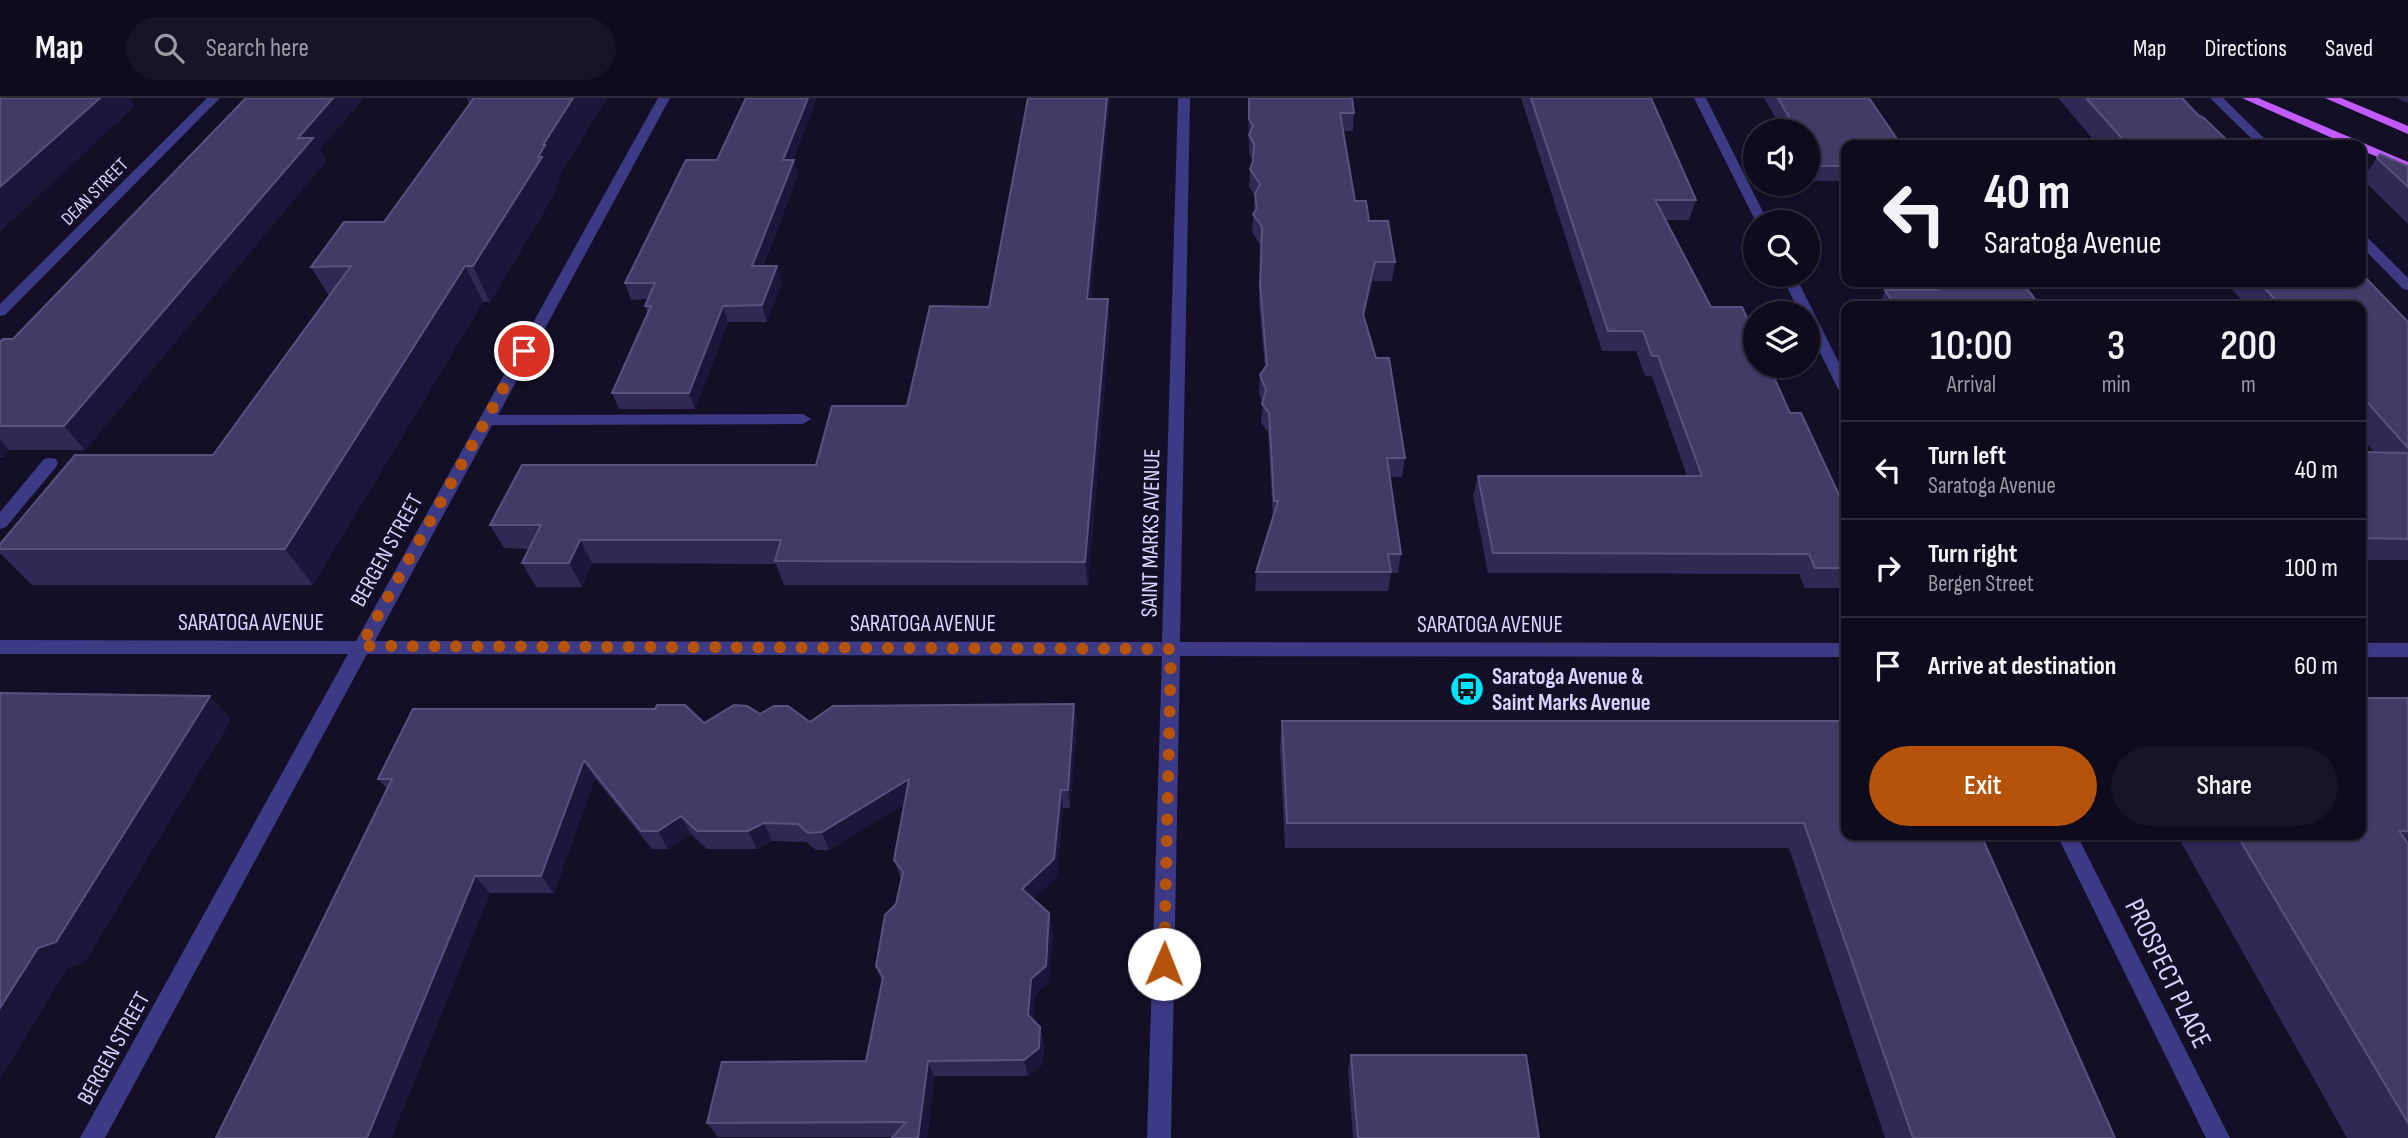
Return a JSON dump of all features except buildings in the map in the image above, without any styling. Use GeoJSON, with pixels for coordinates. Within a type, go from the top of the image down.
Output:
{"type":"FeatureCollection","features":[{"type":"Feature","properties":{"kind":"main road"},"geometry":{"type":"LineString","coordinates":[[2248,98],[2346,140]]}},
{"type":"Feature","properties":{"kind":"main road"},"geometry":{"type":"LineString","coordinates":[[2331,98],[2408,130]]}},
{"type":"Feature","properties":{"kind":"main road"},"geometry":{"type":"LineString","coordinates":[[2366,148],[2408,166]]}},
{"type":"Feature","properties":{"kind":"street","name":"DEAN STREET"},"geometry":{"type":"LineString","coordinates":[[0,312],[214,98]]}},
{"type":"Feature","properties":{"kind":"street","name":"BERGEN STREET"},"geometry":{"type":"LineString","coordinates":[[92,1138],[664,98]]}},
{"type":"Feature","properties":{"kind":"street","name":"SAINT MARKS AVENUE"},"geometry":{"type":"LineString","coordinates":[[1159,1138],[1184,98]]}},
{"type":"Feature","properties":{"kind":"street"},"geometry":{"type":"LineString","coordinates":[[1700,98],[1756,210]]}},
{"type":"Feature","properties":{"kind":"street"},"geometry":{"type":"LineString","coordinates":[[2216,98],[2260,140]]}},
{"type":"Feature","properties":{"kind":"street"},"geometry":{"type":"LineString","coordinates":[[2366,244],[2408,286]]}},
{"type":"Feature","properties":{"kind":"street"},"geometry":{"type":"LineString","coordinates":[[1820,338],[1841,381]]}},
{"type":"Feature","properties":{"kind":"street"},"geometry":{"type":"LineString","coordinates":[[486,420],[803,419]]}},
{"type":"Feature","properties":{"kind":"street"},"geometry":{"type":"LineString","coordinates":[[0,523],[50,463]]}},
{"type":"Feature","properties":{"kind":"street","name":"SARATOGA AVENUE"},"geometry":{"type":"LineString","coordinates":[[0,647],[1841,650]]}},
{"type":"Feature","properties":{"kind":"street"},"geometry":{"type":"LineString","coordinates":[[2366,650],[2408,650]]}},
{"type":"Feature","properties":{"kind":"street","name":"PROSPECT PLACE"},"geometry":{"type":"LineString","coordinates":[[2069,840],[2218,1138]]}},
{"type":"Feature","properties":{"kind":"place","name":"Saratoga Avenue & Saint Marks Avenue"},"geometry":{"type":"Point","coordinates":[1467,689]}},
{"type":"Feature","properties":{"kind":"route"},"geometry":{"type":"LineString","coordinates":[[524,351],[361,646],[1171,649],[1164,964]]}}]}
